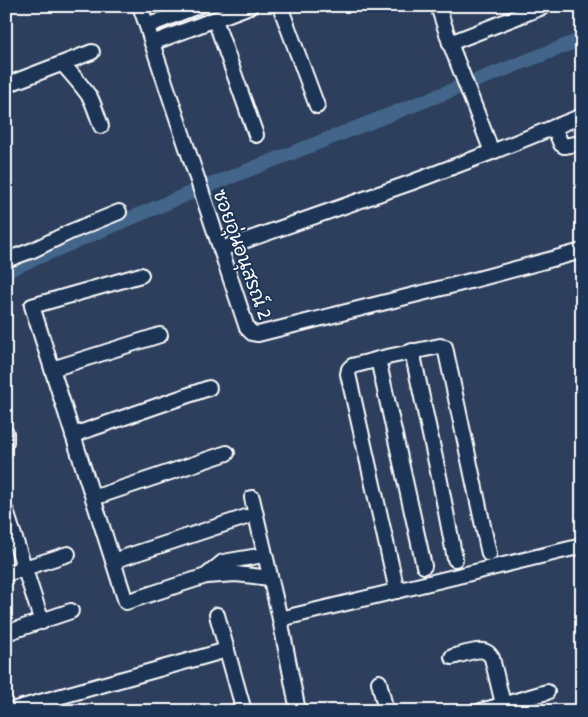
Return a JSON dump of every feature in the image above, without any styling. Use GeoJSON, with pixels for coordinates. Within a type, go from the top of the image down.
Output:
{"type":"FeatureCollection","features":[{"type":"Feature","properties":{"kind":"street","name":"ซอยอุ่นอนุสรณ์ 2"},"geometry":{"type":"LineString","coordinates":[[140,6],[247,328],[252,333],[255,334],[474,280],[582,251]]}},
{"type":"Feature","properties":{"kind":"street"},"geometry":{"type":"LineString","coordinates":[[147,26],[198,6]]}},
{"type":"Feature","properties":{"kind":"street"},"geometry":{"type":"LineString","coordinates":[[152,43],[250,6]]}},
{"type":"Feature","properties":{"kind":"street"},"geometry":{"type":"LineString","coordinates":[[280,6],[317,106]]}},
{"type":"Feature","properties":{"kind":"street"},"geometry":{"type":"LineString","coordinates":[[438,6],[450,43],[492,152]]}},
{"type":"Feature","properties":{"kind":"street"},"geometry":{"type":"LineString","coordinates":[[450,43],[545,6]]}},
{"type":"Feature","properties":{"kind":"street"},"geometry":{"type":"LineString","coordinates":[[215,20],[256,135]]}},
{"type":"Feature","properties":{"kind":"street"},"geometry":{"type":"LineString","coordinates":[[6,85],[92,52]]}},
{"type":"Feature","properties":{"kind":"street"},"geometry":{"type":"LineString","coordinates":[[62,64],[85,90],[96,110],[101,126]]}},
{"type":"Feature","properties":{"kind":"street"},"geometry":{"type":"LineString","coordinates":[[220,249],[410,183],[582,116]]}},
{"type":"Feature","properties":{"kind":"street"},"geometry":{"type":"LineString","coordinates":[[554,127],[560,144],[564,146],[576,144]]}},
{"type":"Feature","properties":{"kind":"street"},"geometry":{"type":"LineString","coordinates":[[6,260],[119,212]]}},
{"type":"Feature","properties":{"kind":"street"},"geometry":{"type":"LineString","coordinates":[[140,275],[32,306],[126,602],[206,576],[236,574],[270,578]]}},
{"type":"Feature","properties":{"kind":"street"},"geometry":{"type":"LineString","coordinates":[[52,370],[160,335]]}},
{"type":"Feature","properties":{"kind":"street"},"geometry":{"type":"LineString","coordinates":[[397,591],[348,374],[352,366],[440,346],[446,349],[490,554]]}},
{"type":"Feature","properties":{"kind":"street"},"geometry":{"type":"LineString","coordinates":[[412,352],[455,559]]}},
{"type":"Feature","properties":{"kind":"street"},"geometry":{"type":"LineString","coordinates":[[378,359],[424,566]]}},
{"type":"Feature","properties":{"kind":"street"},"geometry":{"type":"LineString","coordinates":[[73,435],[209,388]]}},
{"type":"Feature","properties":{"kind":"street"},"geometry":{"type":"LineString","coordinates":[[6,433],[6,442]]}},
{"type":"Feature","properties":{"kind":"street"},"geometry":{"type":"LineString","coordinates":[[93,498],[227,453]]}},
{"type":"Feature","properties":{"kind":"street"},"geometry":{"type":"LineString","coordinates":[[252,498],[280,619],[298,711]]}},
{"type":"Feature","properties":{"kind":"street"},"geometry":{"type":"LineString","coordinates":[[6,511],[42,622]]}},
{"type":"Feature","properties":{"kind":"street"},"geometry":{"type":"LineString","coordinates":[[113,561],[246,516]]}},
{"type":"Feature","properties":{"kind":"street"},"geometry":{"type":"LineString","coordinates":[[280,619],[582,546]]}},
{"type":"Feature","properties":{"kind":"street"},"geometry":{"type":"LineString","coordinates":[[6,574],[68,554]]}},
{"type":"Feature","properties":{"kind":"street"},"geometry":{"type":"LineString","coordinates":[[206,576],[223,562],[264,555]]}},
{"type":"Feature","properties":{"kind":"street"},"geometry":{"type":"LineString","coordinates":[[6,633],[71,611]]}},
{"type":"Feature","properties":{"kind":"street"},"geometry":{"type":"LineString","coordinates":[[217,615],[244,711]]}},
{"type":"Feature","properties":{"kind":"street"},"geometry":{"type":"LineString","coordinates":[[8,711],[227,650]]}},
{"type":"Feature","properties":{"kind":"street"},"geometry":{"type":"LineString","coordinates":[[452,657],[480,650],[485,650],[489,653],[492,658],[503,704]]}},
{"type":"Feature","properties":{"kind":"street"},"geometry":{"type":"LineString","coordinates":[[379,682],[386,711]]}},
{"type":"Feature","properties":{"kind":"street"},"geometry":{"type":"LineString","coordinates":[[481,711],[547,692]]}},
{"type":"Feature","properties":{"kind":"waterway"},"geometry":{"type":"LineString","coordinates":[[6,271],[195,191],[582,39]]}}]}
